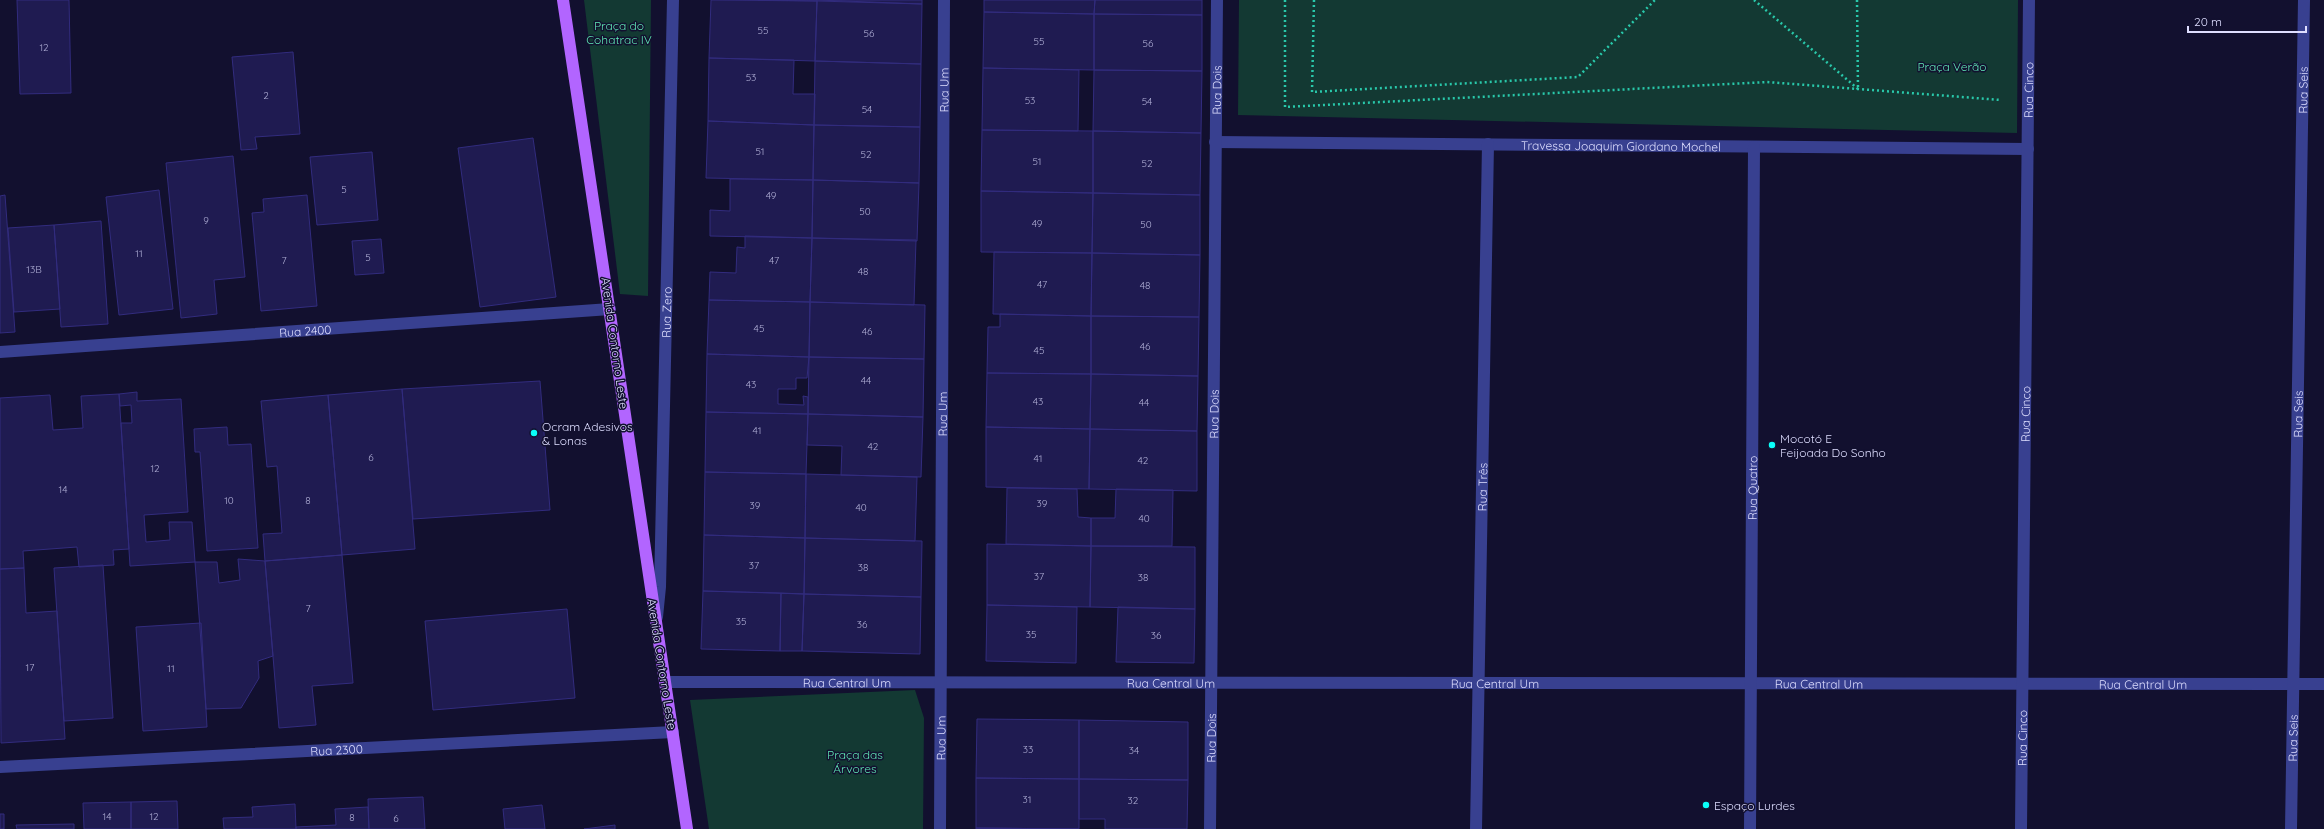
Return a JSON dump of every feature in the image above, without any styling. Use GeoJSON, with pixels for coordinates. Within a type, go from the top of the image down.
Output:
{"type":"FeatureCollection","features":[{"type":"Feature","properties":{"kind":"main road","name":"Avenida Contorno Leste"},"geometry":{"type":"LineString","coordinates":[[563,0],[687,829]]}},
{"type":"Feature","properties":{"kind":"street","name":"Rua Zero"},"geometry":{"type":"LineString","coordinates":[[656,625],[660,587],[673,0]]}},
{"type":"Feature","properties":{"kind":"street","name":"Rua Um"},"geometry":{"type":"LineString","coordinates":[[940,829],[944,0]]}},
{"type":"Feature","properties":{"kind":"street","name":"Rua Dois"},"geometry":{"type":"LineString","coordinates":[[1210,829],[1215,142],[1218,0]]}},
{"type":"Feature","properties":{"kind":"street","name":"Rua Cinco"},"geometry":{"type":"LineString","coordinates":[[2020,829],[2029,0]]}},
{"type":"Feature","properties":{"kind":"street","name":"Rua Seis"},"geometry":{"type":"LineString","coordinates":[[2291,829],[2304,0]]}},
{"type":"Feature","properties":{"kind":"street","name":"Travessa Joaquim Giordano Mochel"},"geometry":{"type":"LineString","coordinates":[[1215,142],[2028,149]]}},
{"type":"Feature","properties":{"kind":"street","name":"Rua Três"},"geometry":{"type":"LineString","coordinates":[[1476,829],[1488,144]]}},
{"type":"Feature","properties":{"kind":"street","name":"Rua Quatro"},"geometry":{"type":"LineString","coordinates":[[1750,829],[1754,147]]}},
{"type":"Feature","properties":{"kind":"street","name":"Rua 2400"},"geometry":{"type":"LineString","coordinates":[[0,352],[610,309]]}},
{"type":"Feature","properties":{"kind":"street","name":"Rua Central Um"},"geometry":{"type":"LineString","coordinates":[[665,682],[2324,684]]}},
{"type":"Feature","properties":{"kind":"street","name":"Rua 2300"},"geometry":{"type":"LineString","coordinates":[[0,767],[673,732]]}},
{"type":"Feature","properties":{"kind":"path"},"geometry":{"type":"LineString","coordinates":[[1285,0],[1285,107],[1767,82],[2003,100],[2003,93]]}},
{"type":"Feature","properties":{"kind":"path"},"geometry":{"type":"LineString","coordinates":[[1314,0],[1312,92],[1578,77],[1655,0]]}},
{"type":"Feature","properties":{"kind":"path"},"geometry":{"type":"LineString","coordinates":[[1754,0],[1858,90]]}},
{"type":"Feature","properties":{"kind":"path"},"geometry":{"type":"LineString","coordinates":[[1857,0],[1858,90]]}},
{"type":"Feature","properties":{"kind":"green space","name":"Praça do Cohatrac IV"},"geometry":{"type":"Polygon","coordinates":[[[584,0],[651,0],[648,296],[620,294],[584,0]]]}},
{"type":"Feature","properties":{"kind":"green space","name":"Praça Verão"},"geometry":{"type":"Polygon","coordinates":[[[1239,0],[2018,0],[2017,133],[1238,115],[1239,0]]]}},
{"type":"Feature","properties":{"kind":"green space","name":"Praça das Árvores"},"geometry":{"type":"Polygon","coordinates":[[[915,690],[924,718],[923,829],[709,829],[690,700],[915,690]]]}},
{"type":"Feature","properties":{"kind":"building"},"geometry":{"type":"Polygon","coordinates":[[[17,0],[69,0],[71,93],[20,94],[17,0]]]}},
{"type":"Feature","properties":{"kind":"building"},"geometry":{"type":"Polygon","coordinates":[[[711,0],[817,1],[815,61],[709,58],[711,0]]]}},
{"type":"Feature","properties":{"kind":"building"},"geometry":{"type":"Polygon","coordinates":[[[758,0],[817,0],[817,1],[758,0]]]}},
{"type":"Feature","properties":{"kind":"building"},"geometry":{"type":"Polygon","coordinates":[[[817,0],[922,0],[922,4],[817,0]]]}},
{"type":"Feature","properties":{"kind":"building"},"geometry":{"type":"Polygon","coordinates":[[[984,0],[1095,0],[1094,14],[984,12],[984,0]]]}},
{"type":"Feature","properties":{"kind":"building"},"geometry":{"type":"Polygon","coordinates":[[[1095,0],[1202,0],[1202,15],[1094,14],[1095,0]]]}},
{"type":"Feature","properties":{"kind":"building"},"geometry":{"type":"Polygon","coordinates":[[[817,1],[922,4],[921,64],[815,61],[817,1]]]}},
{"type":"Feature","properties":{"kind":"building"},"geometry":{"type":"Polygon","coordinates":[[[984,12],[1094,14],[1094,70],[983,68],[984,12]]]}},
{"type":"Feature","properties":{"kind":"building"},"geometry":{"type":"Polygon","coordinates":[[[1094,14],[1202,15],[1202,71],[1094,70],[1094,14]]]}},
{"type":"Feature","properties":{"kind":"building"},"geometry":{"type":"Polygon","coordinates":[[[293,52],[300,134],[255,137],[257,149],[241,150],[232,57],[293,52]]]}},
{"type":"Feature","properties":{"kind":"building"},"geometry":{"type":"Polygon","coordinates":[[[709,58],[794,60],[793,94],[815,94],[814,125],[708,121],[709,58]]]}},
{"type":"Feature","properties":{"kind":"building"},"geometry":{"type":"Polygon","coordinates":[[[815,61],[921,64],[920,127],[814,125],[815,61]]]}},
{"type":"Feature","properties":{"kind":"building"},"geometry":{"type":"Polygon","coordinates":[[[983,68],[1079,70],[1078,131],[982,130],[983,68]]]}},
{"type":"Feature","properties":{"kind":"building"},"geometry":{"type":"Polygon","coordinates":[[[1094,70],[1202,71],[1201,133],[1093,131],[1094,70]]]}},
{"type":"Feature","properties":{"kind":"building"},"geometry":{"type":"Polygon","coordinates":[[[708,121],[814,125],[813,180],[706,178],[708,121]]]}},
{"type":"Feature","properties":{"kind":"building"},"geometry":{"type":"Polygon","coordinates":[[[814,125],[920,127],[919,183],[813,180],[814,125]]]}},
{"type":"Feature","properties":{"kind":"building"},"geometry":{"type":"Polygon","coordinates":[[[982,130],[1093,131],[1093,193],[981,191],[982,130]]]}},
{"type":"Feature","properties":{"kind":"building"},"geometry":{"type":"Polygon","coordinates":[[[1093,131],[1201,133],[1200,195],[1093,193],[1093,131]]]}},
{"type":"Feature","properties":{"kind":"building"},"geometry":{"type":"Polygon","coordinates":[[[533,138],[556,297],[480,307],[458,148],[533,138]]]}},
{"type":"Feature","properties":{"kind":"building"},"geometry":{"type":"Polygon","coordinates":[[[372,152],[378,220],[317,225],[310,157],[372,152]]]}},
{"type":"Feature","properties":{"kind":"building"},"geometry":{"type":"Polygon","coordinates":[[[233,156],[245,277],[214,280],[217,314],[181,318],[166,163],[233,156]]]}},
{"type":"Feature","properties":{"kind":"building"},"geometry":{"type":"Polygon","coordinates":[[[730,179],[813,180],[812,238],[710,236],[710,210],[730,211],[730,179]]]}},
{"type":"Feature","properties":{"kind":"building"},"geometry":{"type":"Polygon","coordinates":[[[813,180],[919,183],[917,241],[812,238],[813,180]]]}},
{"type":"Feature","properties":{"kind":"building"},"geometry":{"type":"Polygon","coordinates":[[[159,190],[173,309],[119,315],[106,197],[159,190]]]}},
{"type":"Feature","properties":{"kind":"building"},"geometry":{"type":"Polygon","coordinates":[[[981,191],[1093,193],[1092,253],[981,252],[981,191]]]}},
{"type":"Feature","properties":{"kind":"building"},"geometry":{"type":"Polygon","coordinates":[[[1093,193],[1200,195],[1200,255],[1092,253],[1093,193]]]}},
{"type":"Feature","properties":{"kind":"building"},"geometry":{"type":"Polygon","coordinates":[[[5,195],[15,332],[0,333],[0,196],[5,195]]]}},
{"type":"Feature","properties":{"kind":"building"},"geometry":{"type":"Polygon","coordinates":[[[307,195],[317,306],[261,311],[252,213],[264,212],[263,199],[307,195]]]}},
{"type":"Feature","properties":{"kind":"building"},"geometry":{"type":"Polygon","coordinates":[[[101,221],[108,324],[61,327],[54,225],[101,221]]]}},
{"type":"Feature","properties":{"kind":"building"},"geometry":{"type":"Polygon","coordinates":[[[54,225],[60,309],[14,312],[8,228],[54,225]]]}},
{"type":"Feature","properties":{"kind":"building"},"geometry":{"type":"Polygon","coordinates":[[[745,236],[812,238],[810,302],[709,300],[710,272],[736,273],[737,247],[745,248],[745,236]]]}},
{"type":"Feature","properties":{"kind":"building"},"geometry":{"type":"Polygon","coordinates":[[[812,238],[916,240],[914,305],[810,302],[812,238]]]}},
{"type":"Feature","properties":{"kind":"building"},"geometry":{"type":"Polygon","coordinates":[[[381,239],[384,273],[355,275],[352,241],[381,239]]]}},
{"type":"Feature","properties":{"kind":"building"},"geometry":{"type":"Polygon","coordinates":[[[994,252],[1092,253],[1091,316],[993,314],[994,252]]]}},
{"type":"Feature","properties":{"kind":"building"},"geometry":{"type":"Polygon","coordinates":[[[1092,253],[1200,255],[1199,317],[1091,316],[1092,253]]]}},
{"type":"Feature","properties":{"kind":"building"},"geometry":{"type":"Polygon","coordinates":[[[709,300],[810,302],[809,357],[707,354],[709,300]]]}},
{"type":"Feature","properties":{"kind":"building"},"geometry":{"type":"Polygon","coordinates":[[[810,302],[925,305],[924,359],[809,357],[810,302]]]}},
{"type":"Feature","properties":{"kind":"building"},"geometry":{"type":"Polygon","coordinates":[[[1000,314],[1091,316],[1091,374],[987,373],[988,327],[1000,327],[1000,314]]]}},
{"type":"Feature","properties":{"kind":"building"},"geometry":{"type":"Polygon","coordinates":[[[1091,316],[1199,317],[1198,376],[1091,374],[1091,316]]]}},
{"type":"Feature","properties":{"kind":"building"},"geometry":{"type":"Polygon","coordinates":[[[707,354],[809,357],[807,378],[796,378],[796,389],[778,389],[778,404],[804,405],[803,396],[808,397],[808,414],[706,412],[707,354]]]}},
{"type":"Feature","properties":{"kind":"building"},"geometry":{"type":"Polygon","coordinates":[[[809,357],[924,359],[923,417],[808,414],[809,357]]]}},
{"type":"Feature","properties":{"kind":"building"},"geometry":{"type":"Polygon","coordinates":[[[987,373],[1091,374],[1090,429],[986,427],[987,373]]]}},
{"type":"Feature","properties":{"kind":"building"},"geometry":{"type":"Polygon","coordinates":[[[1091,374],[1198,376],[1197,431],[1090,429],[1091,374]]]}},
{"type":"Feature","properties":{"kind":"building"},"geometry":{"type":"Polygon","coordinates":[[[540,381],[550,510],[413,519],[402,389],[540,381]]]}},
{"type":"Feature","properties":{"kind":"building"},"geometry":{"type":"Polygon","coordinates":[[[402,389],[415,549],[342,555],[328,395],[402,389]]]}},
{"type":"Feature","properties":{"kind":"building"},"geometry":{"type":"Polygon","coordinates":[[[137,392],[137,401],[181,399],[188,512],[144,515],[146,542],[170,540],[169,522],[192,522],[195,562],[130,566],[121,423],[132,423],[131,405],[120,406],[119,394],[137,392]]]}},
{"type":"Feature","properties":{"kind":"building"},"geometry":{"type":"Polygon","coordinates":[[[119,394],[129,549],[113,550],[114,565],[79,567],[77,547],[23,551],[24,568],[0,569],[0,398],[50,395],[53,430],[83,428],[81,396],[119,394]]]}},
{"type":"Feature","properties":{"kind":"building"},"geometry":{"type":"Polygon","coordinates":[[[328,395],[342,555],[265,561],[263,534],[282,533],[277,466],[267,467],[261,401],[328,395]]]}},
{"type":"Feature","properties":{"kind":"building"},"geometry":{"type":"Polygon","coordinates":[[[706,412],[808,414],[806,474],[705,472],[706,412]]]}},
{"type":"Feature","properties":{"kind":"building"},"geometry":{"type":"Polygon","coordinates":[[[808,414],[923,417],[921,477],[841,475],[842,446],[807,445],[808,414]]]}},
{"type":"Feature","properties":{"kind":"building"},"geometry":{"type":"Polygon","coordinates":[[[227,427],[228,445],[251,444],[258,548],[207,551],[200,452],[195,452],[194,429],[227,427]]]}},
{"type":"Feature","properties":{"kind":"building"},"geometry":{"type":"Polygon","coordinates":[[[986,427],[1090,429],[1089,489],[986,487],[986,427]]]}},
{"type":"Feature","properties":{"kind":"building"},"geometry":{"type":"Polygon","coordinates":[[[1090,429],[1197,431],[1197,491],[1089,489],[1090,429]]]}},
{"type":"Feature","properties":{"kind":"building"},"geometry":{"type":"Polygon","coordinates":[[[705,472],[806,474],[805,538],[704,535],[705,472]]]}},
{"type":"Feature","properties":{"kind":"building"},"geometry":{"type":"Polygon","coordinates":[[[806,474],[917,477],[915,541],[805,538],[806,474]]]}},
{"type":"Feature","properties":{"kind":"building"},"geometry":{"type":"Polygon","coordinates":[[[1007,488],[1077,489],[1078,517],[1091,518],[1091,546],[1006,544],[1007,488]]]}},
{"type":"Feature","properties":{"kind":"building"},"geometry":{"type":"Polygon","coordinates":[[[1116,489],[1173,490],[1172,546],[1091,546],[1091,518],[1115,518],[1116,489]]]}},
{"type":"Feature","properties":{"kind":"building"},"geometry":{"type":"Polygon","coordinates":[[[704,535],[805,538],[804,594],[703,591],[704,535]]]}},
{"type":"Feature","properties":{"kind":"building"},"geometry":{"type":"Polygon","coordinates":[[[805,538],[922,541],[921,597],[804,594],[805,538]]]}},
{"type":"Feature","properties":{"kind":"building"},"geometry":{"type":"Polygon","coordinates":[[[987,544],[1091,546],[1090,607],[987,605],[987,544]]]}},
{"type":"Feature","properties":{"kind":"building"},"geometry":{"type":"Polygon","coordinates":[[[1091,546],[1195,547],[1195,609],[1090,607],[1091,546]]]}},
{"type":"Feature","properties":{"kind":"building"},"geometry":{"type":"Polygon","coordinates":[[[342,555],[353,683],[312,686],[316,725],[279,728],[265,561],[342,555]]]}},
{"type":"Feature","properties":{"kind":"building"},"geometry":{"type":"Polygon","coordinates":[[[238,559],[265,561],[273,656],[258,661],[259,678],[241,708],[206,709],[195,562],[217,562],[219,583],[240,580],[238,559]]]}},
{"type":"Feature","properties":{"kind":"building"},"geometry":{"type":"Polygon","coordinates":[[[103,565],[113,718],[64,721],[54,568],[103,565]]]}},
{"type":"Feature","properties":{"kind":"building"},"geometry":{"type":"Polygon","coordinates":[[[24,568],[26,613],[57,611],[65,739],[1,743],[0,569],[24,568]]]}},
{"type":"Feature","properties":{"kind":"building"},"geometry":{"type":"Polygon","coordinates":[[[703,591],[781,593],[780,651],[701,649],[703,591]]]}},
{"type":"Feature","properties":{"kind":"building"},"geometry":{"type":"Polygon","coordinates":[[[781,593],[804,594],[802,651],[780,651],[781,593]]]}},
{"type":"Feature","properties":{"kind":"building"},"geometry":{"type":"Polygon","coordinates":[[[804,594],[921,597],[920,654],[802,651],[804,594]]]}},
{"type":"Feature","properties":{"kind":"building"},"geometry":{"type":"Polygon","coordinates":[[[987,605],[1077,607],[1076,663],[986,661],[987,605]]]}},
{"type":"Feature","properties":{"kind":"building"},"geometry":{"type":"Polygon","coordinates":[[[1118,607],[1195,609],[1194,663],[1116,662],[1118,607]]]}},
{"type":"Feature","properties":{"kind":"building"},"geometry":{"type":"Polygon","coordinates":[[[567,609],[575,698],[433,710],[425,621],[567,609]]]}},
{"type":"Feature","properties":{"kind":"building"},"geometry":{"type":"Polygon","coordinates":[[[201,623],[207,727],[143,731],[136,627],[201,623]]]}},
{"type":"Feature","properties":{"kind":"building"},"geometry":{"type":"Polygon","coordinates":[[[977,719],[1079,720],[1079,779],[976,778],[977,719]]]}},
{"type":"Feature","properties":{"kind":"building"},"geometry":{"type":"Polygon","coordinates":[[[1079,720],[1188,722],[1188,780],[1079,779],[1079,720]]]}},
{"type":"Feature","properties":{"kind":"building"},"geometry":{"type":"Polygon","coordinates":[[[976,778],[1079,779],[1079,829],[976,828],[976,778]]]}},
{"type":"Feature","properties":{"kind":"building"},"geometry":{"type":"Polygon","coordinates":[[[1079,779],[1188,780],[1187,829],[1105,829],[1105,819],[1079,819],[1079,779]]]}},
{"type":"Feature","properties":{"kind":"building"},"geometry":{"type":"Polygon","coordinates":[[[423,797],[425,829],[369,829],[368,799],[423,797]]]}},
{"type":"Feature","properties":{"kind":"building"},"geometry":{"type":"Polygon","coordinates":[[[177,801],[178,829],[131,829],[131,802],[177,801]]]}},
{"type":"Feature","properties":{"kind":"building"},"geometry":{"type":"Polygon","coordinates":[[[131,802],[131,829],[84,829],[83,803],[131,802]]]}},
{"type":"Feature","properties":{"kind":"building"},"geometry":{"type":"Polygon","coordinates":[[[295,804],[296,829],[224,829],[223,818],[253,817],[252,807],[295,804]]]}},
{"type":"Feature","properties":{"kind":"building"},"geometry":{"type":"Polygon","coordinates":[[[542,805],[545,829],[505,829],[503,809],[542,805]]]}},
{"type":"Feature","properties":{"kind":"building"},"geometry":{"type":"Polygon","coordinates":[[[368,807],[369,829],[296,829],[296,827],[336,825],[335,809],[368,807]]]}},
{"type":"Feature","properties":{"kind":"building"},"geometry":{"type":"Polygon","coordinates":[[[0,814],[4,814],[4,829],[0,829],[0,814]]]}},
{"type":"Feature","properties":{"kind":"building"},"geometry":{"type":"Polygon","coordinates":[[[74,824],[74,829],[17,829],[16,825],[74,824]]]}},
{"type":"Feature","properties":{"kind":"building"},"geometry":{"type":"Polygon","coordinates":[[[615,825],[615,829],[584,829],[615,825]]]}},
{"type":"Feature","properties":{"kind":"building"},"geometry":{"type":"Polygon","coordinates":[[[976,828],[1079,829],[976,829],[976,828]]]}},
{"type":"Feature","properties":{"kind":"place","name":"Ocram Adesivos & Lonas"},"geometry":{"type":"Point","coordinates":[534,433]}},
{"type":"Feature","properties":{"kind":"place","name":"Mocotó E Feijoada Do Sonho"},"geometry":{"type":"Point","coordinates":[1772,445]}},
{"type":"Feature","properties":{"kind":"place","name":"Espaço Lurdes"},"geometry":{"type":"Point","coordinates":[1706,805]}}]}
